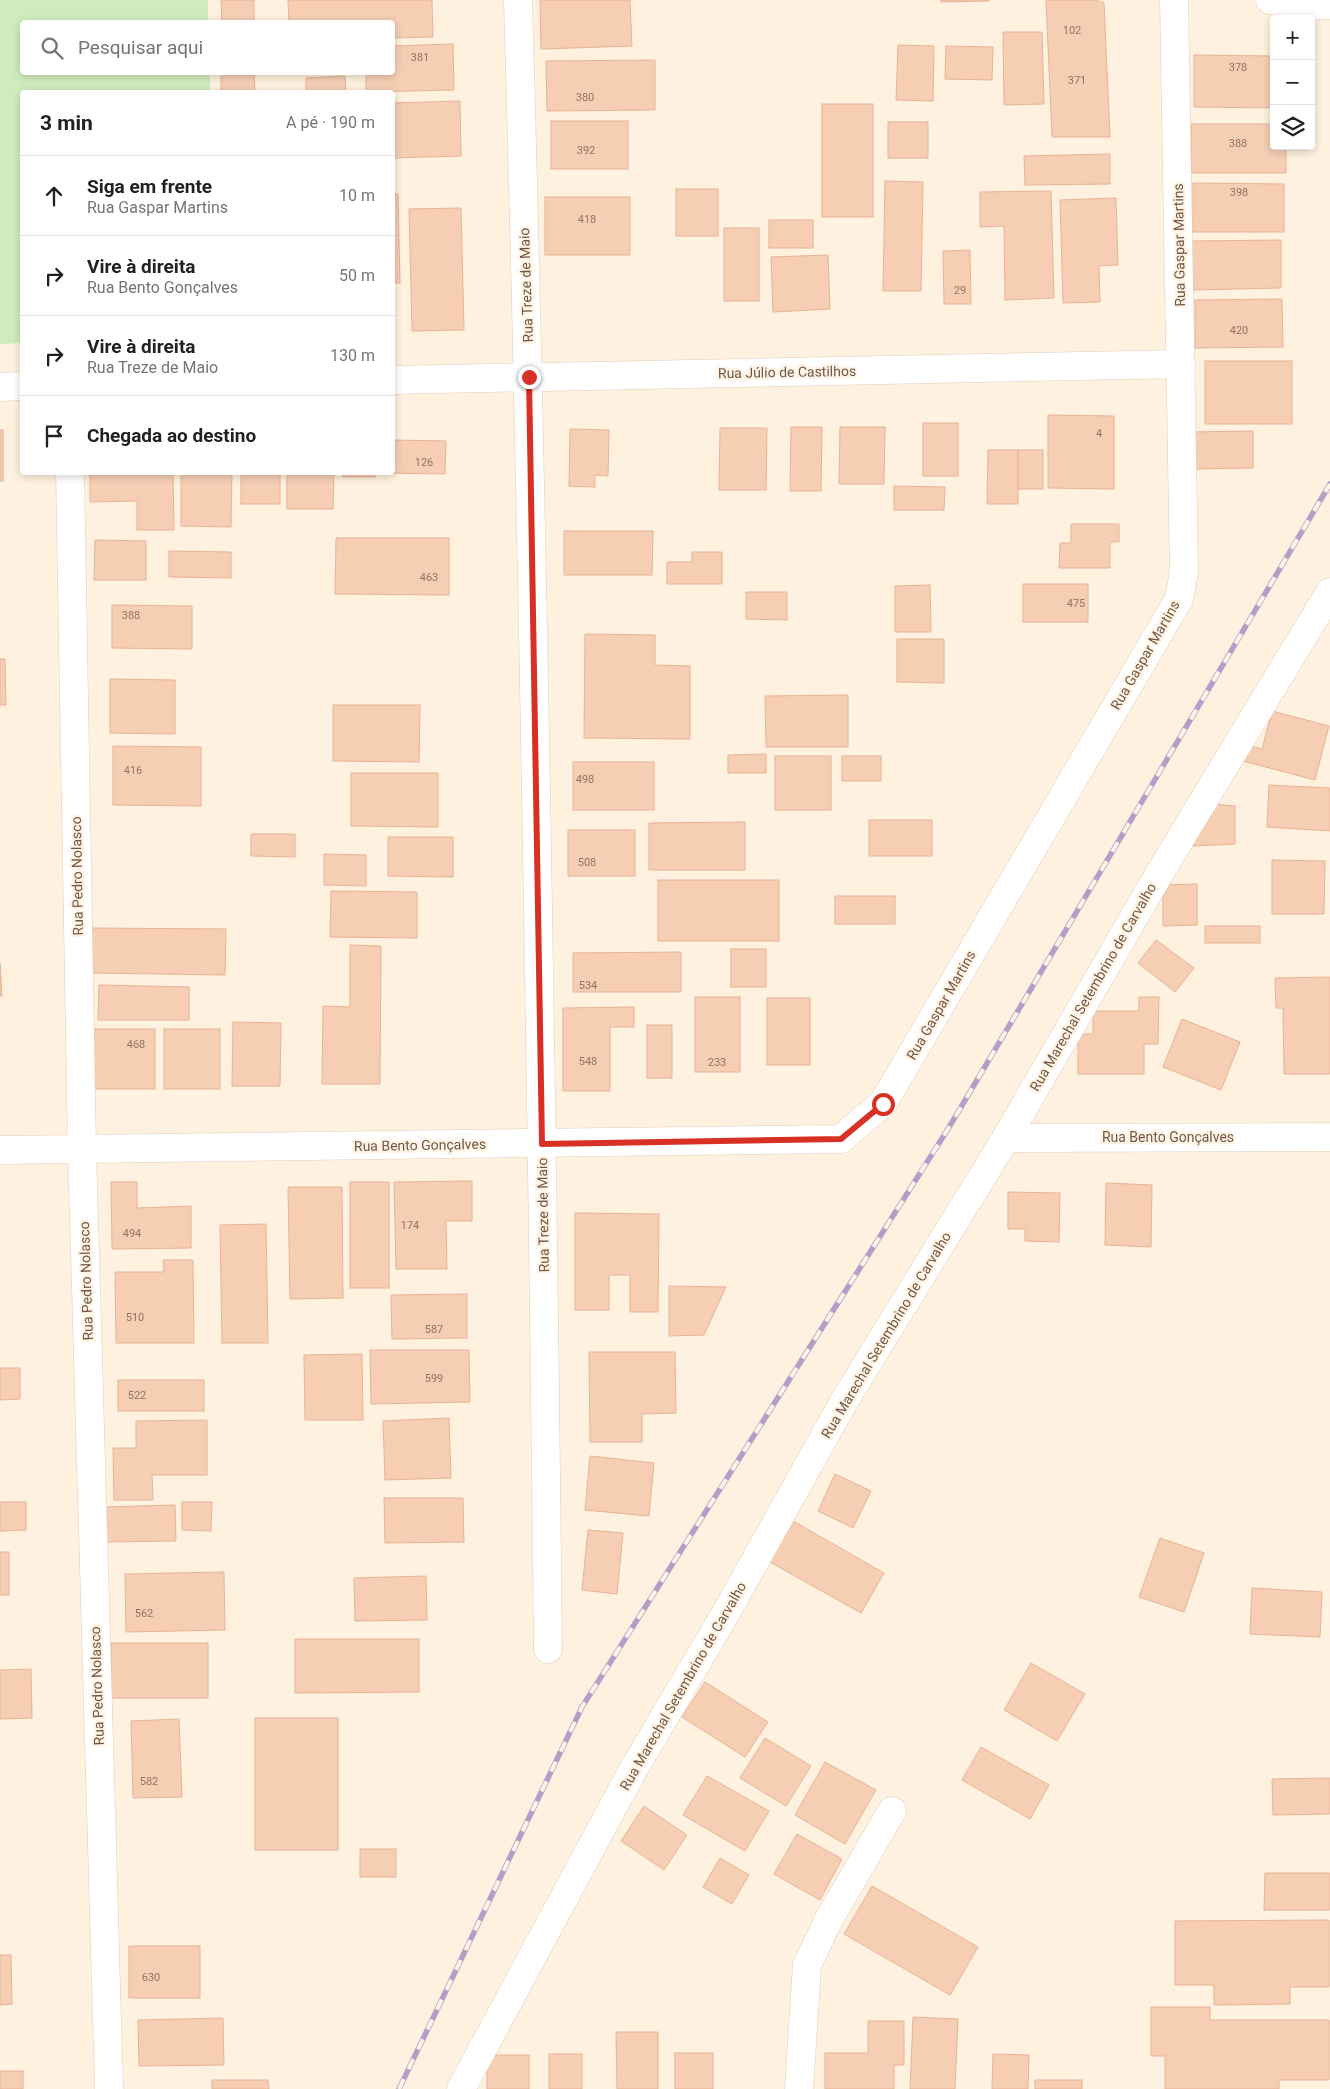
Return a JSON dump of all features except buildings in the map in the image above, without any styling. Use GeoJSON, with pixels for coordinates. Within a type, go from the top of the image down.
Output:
{"type":"FeatureCollection","features":[{"type":"Feature","properties":{"kind":"street","name":"Rua Treze de Maio"},"geometry":{"type":"LineString","coordinates":[[518,0],[529,377],[542,1144],[548,1649]]}},
{"type":"Feature","properties":{"kind":"street","name":"Rua Gaspar Martins"},"geometry":{"type":"LineString","coordinates":[[841,1139],[883,1104],[1179,599],[1184,572],[1174,0]]}},
{"type":"Feature","properties":{"kind":"street"},"geometry":{"type":"LineString","coordinates":[[1270,0],[1297,4],[1330,5]]}},
{"type":"Feature","properties":{"kind":"street","name":"Rua Júlio de Castilhos"},"geometry":{"type":"LineString","coordinates":[[395,380],[1181,364]]}},
{"type":"Feature","properties":{"kind":"street"},"geometry":{"type":"LineString","coordinates":[[0,387],[20,386]]}},
{"type":"Feature","properties":{"kind":"street","name":"Rua Pedro Nolasco"},"geometry":{"type":"LineString","coordinates":[[70,475],[82,1149],[109,2089]]}},
{"type":"Feature","properties":{"kind":"street","name":"Rua Marechal Setembrino de Carvalho"},"geometry":{"type":"LineString","coordinates":[[461,2089],[633,1770],[723,1618],[846,1398],[1006,1138],[1162,868],[1330,592]]}},
{"type":"Feature","properties":{"kind":"street","name":"Rua Bento Gonçalves"},"geometry":{"type":"LineString","coordinates":[[1006,1138],[1330,1137]]}},
{"type":"Feature","properties":{"kind":"street","name":"Rua Bento Gonçalves"},"geometry":{"type":"LineString","coordinates":[[0,1150],[841,1139]]}},
{"type":"Feature","properties":{"kind":"street"},"geometry":{"type":"LineString","coordinates":[[799,2089],[807,1965],[829,1919],[892,1811]]}},
{"type":"Feature","properties":{"kind":"green space"},"geometry":{"type":"Polygon","coordinates":[[[0,0],[208,0],[208,20],[20,20],[20,75],[210,75],[210,90],[20,90],[20,343],[0,344],[0,0]]]}},
{"type":"Feature","properties":{"kind":"railway"},"geometry":{"type":"LineString","coordinates":[[399,2089],[582,1707],[948,1129],[1330,484]]}},
{"type":"Feature","properties":{"kind":"route"},"geometry":{"type":"LineString","coordinates":[[529,377],[542,1144],[841,1139],[883,1104]]}}]}
